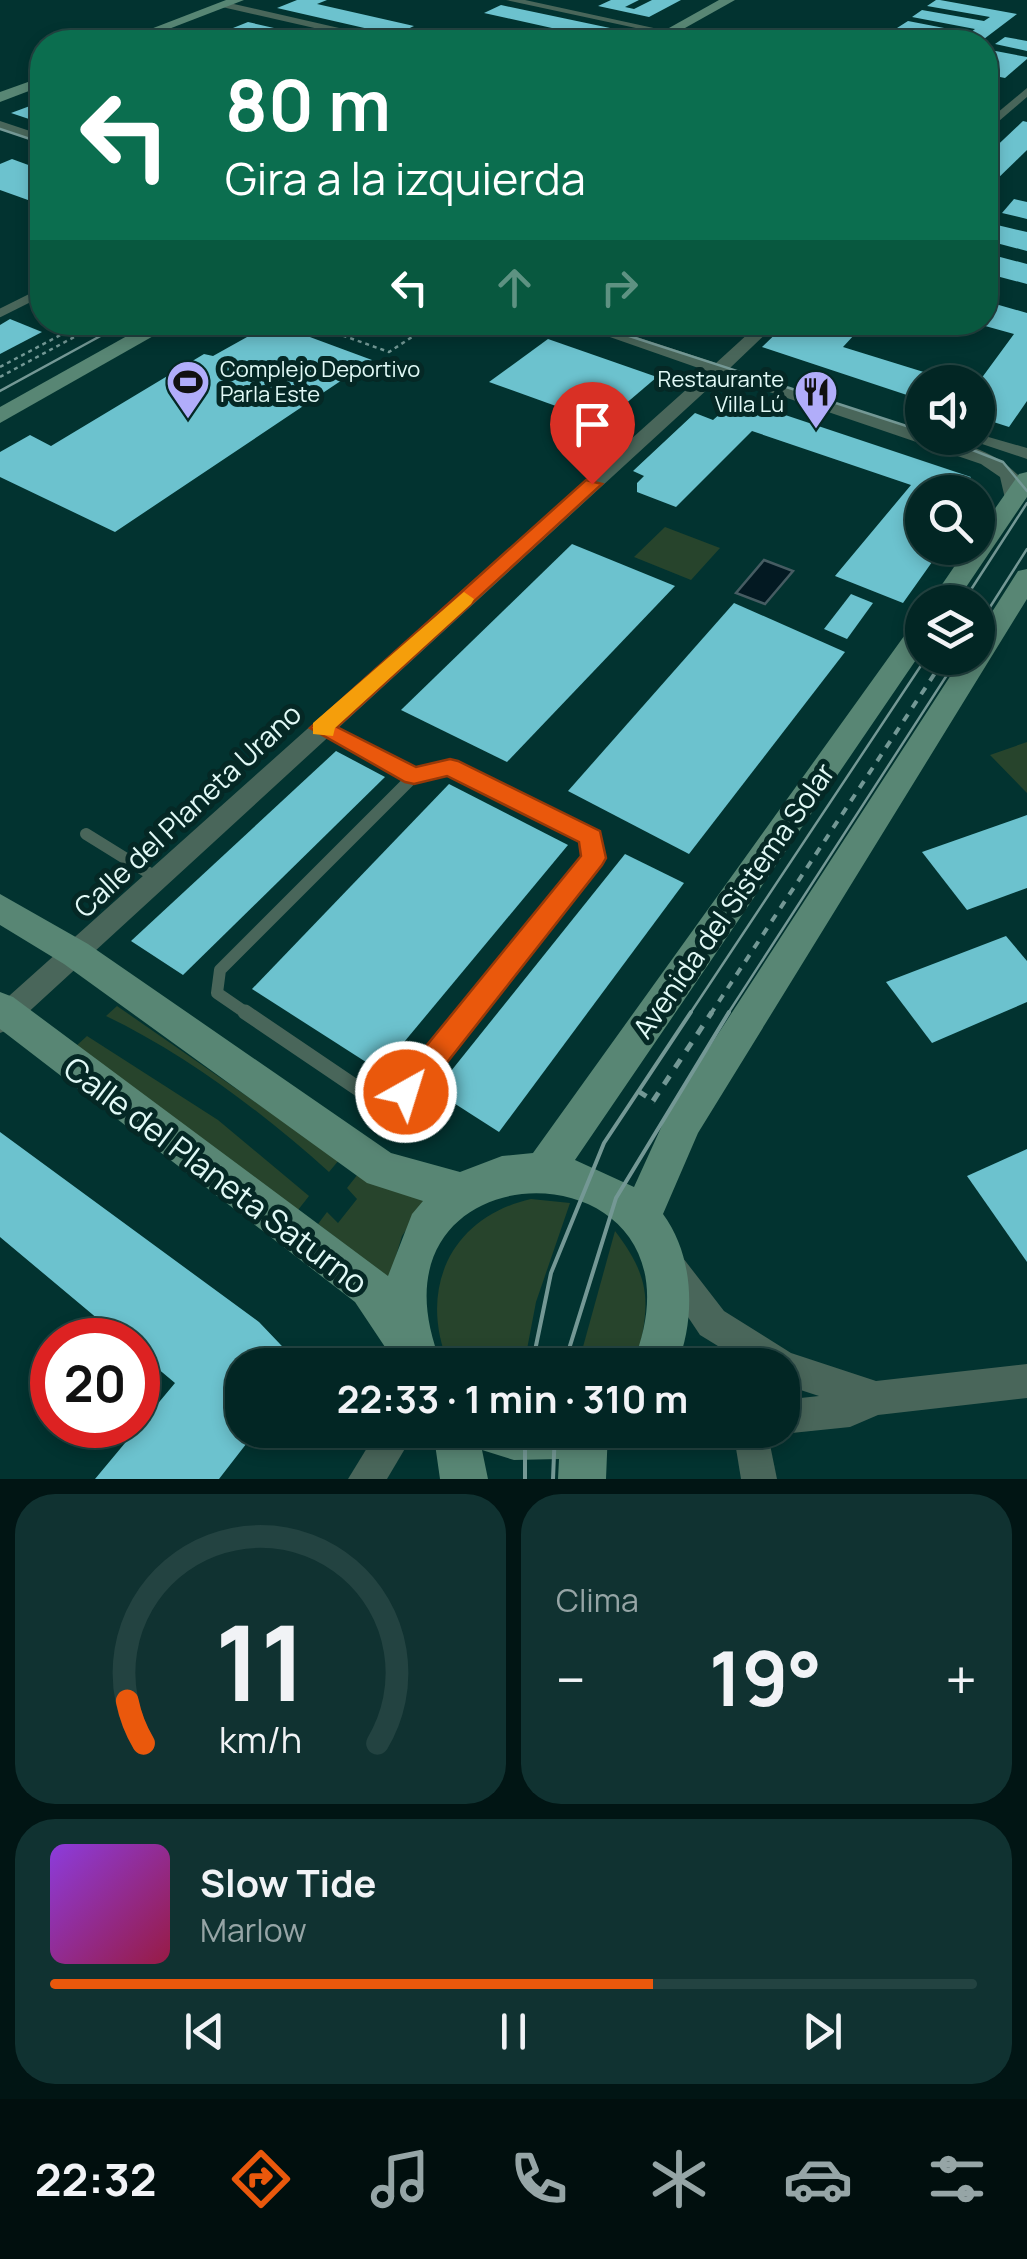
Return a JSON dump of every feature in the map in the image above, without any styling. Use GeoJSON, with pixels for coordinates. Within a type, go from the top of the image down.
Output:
{"type":"FeatureCollection","features":[{"type":"Feature","properties":{"kind":"street"},"geometry":{"type":"LineString","coordinates":[[158,30],[233,4],[258,0]]}},
{"type":"Feature","properties":{"kind":"street"},"geometry":{"type":"LineString","coordinates":[[510,0],[643,30]]}},
{"type":"Feature","properties":{"kind":"street"},"geometry":{"type":"LineString","coordinates":[[684,30],[729,0]]}},
{"type":"Feature","properties":{"kind":"street"},"geometry":{"type":"LineString","coordinates":[[688,30],[747,0]]}},
{"type":"Feature","properties":{"kind":"street"},"geometry":{"type":"LineString","coordinates":[[172,30],[233,4],[338,30]]}},
{"type":"Feature","properties":{"kind":"street"},"geometry":{"type":"LineString","coordinates":[[0,88],[30,77]]}},
{"type":"Feature","properties":{"kind":"street"},"geometry":{"type":"LineString","coordinates":[[0,97],[30,86]]}},
{"type":"Feature","properties":{"kind":"street"},"geometry":{"type":"LineString","coordinates":[[998,113],[1027,91]]}},
{"type":"Feature","properties":{"kind":"street"},"geometry":{"type":"LineString","coordinates":[[1005,104],[1027,109]]}},
{"type":"Feature","properties":{"kind":"street"},"geometry":{"type":"LineString","coordinates":[[0,125],[30,135]]}},
{"type":"Feature","properties":{"kind":"street"},"geometry":{"type":"LineString","coordinates":[[0,135],[30,144]]}},
{"type":"Feature","properties":{"kind":"street"},"geometry":{"type":"LineString","coordinates":[[0,416],[145,335]]}},
{"type":"Feature","properties":{"kind":"street"},"geometry":{"type":"LineString","coordinates":[[620,335],[905,416]]}},
{"type":"Feature","properties":{"kind":"street"},"geometry":{"type":"LineString","coordinates":[[648,335],[905,429]]}},
{"type":"Feature","properties":{"kind":"street","name":"Calle del Planeta Urano"},"geometry":{"type":"LineString","coordinates":[[2,1014],[76,954],[757,335]]}},
{"type":"Feature","properties":{"kind":"street"},"geometry":{"type":"LineString","coordinates":[[995,445],[1027,454]]}},
{"type":"Feature","properties":{"kind":"street"},"geometry":{"type":"LineString","coordinates":[[975,455],[1009,475],[1013,503]]}},
{"type":"Feature","properties":{"kind":"street"},"geometry":{"type":"LineString","coordinates":[[955,585],[1027,479]]}},
{"type":"Feature","properties":{"kind":"street"},"geometry":{"type":"LineString","coordinates":[[995,628],[1027,577]]}},
{"type":"Feature","properties":{"kind":"street","name":"Avenida del Sistema Solar"},"geometry":{"type":"LineString","coordinates":[[546,1169],[905,655]]}},
{"type":"Feature","properties":{"kind":"street"},"geometry":{"type":"LineString","coordinates":[[641,1218],[684,1121],[842,842],[963,675]]}},
{"type":"Feature","properties":{"kind":"street"},"geometry":{"type":"LineString","coordinates":[[0,908],[76,954],[381,1169],[462,1192]]}},
{"type":"Feature","properties":{"kind":"street","name":"Calle del Planeta Saturno"},"geometry":{"type":"LineString","coordinates":[[2,1014],[370,1287],[410,1348]]}},
{"type":"Feature","properties":{"kind":"street"},"geometry":{"type":"LineString","coordinates":[[414,1348],[406,1319],[406,1281],[416,1246],[436,1215],[462,1192],[516,1170],[546,1169],[586,1180],[641,1218],[664,1258],[712,1323],[752,1348]]}},
{"type":"Feature","properties":{"kind":"street"},"geometry":{"type":"LineString","coordinates":[[659,1348],[667,1321],[664,1258]]}},
{"type":"Feature","properties":{"kind":"street"},"geometry":{"type":"LineString","coordinates":[[800,1372],[876,1398]]}},
{"type":"Feature","properties":{"kind":"street"},"geometry":{"type":"LineString","coordinates":[[800,1415],[850,1410],[876,1398],[1027,1381]]}},
{"type":"Feature","properties":{"kind":"street"},"geometry":{"type":"LineString","coordinates":[[366,1479],[387,1448]]}},
{"type":"Feature","properties":{"kind":"street"},"geometry":{"type":"LineString","coordinates":[[459,1448],[464,1479]]}},
{"type":"Feature","properties":{"kind":"street"},"geometry":{"type":"LineString","coordinates":[[582,1479],[583,1448]]}},
{"type":"Feature","properties":{"kind":"street"},"geometry":{"type":"LineString","coordinates":[[754,1448],[760,1479]]}},
{"type":"Feature","properties":{"kind":"lane"},"geometry":{"type":"LineString","coordinates":[[0,313],[30,298]]}},
{"type":"Feature","properties":{"kind":"lane"},"geometry":{"type":"LineString","coordinates":[[321,728],[414,776],[450,767],[591,837],[593,858],[406,1092],[372,1098],[217,993],[220,970],[414,776]]}},
{"type":"Feature","properties":{"kind":"lane"},"geometry":{"type":"LineString","coordinates":[[86,834],[158,878]]}},
{"type":"Feature","properties":{"kind":"path"},"geometry":{"type":"LineString","coordinates":[[0,367],[60,335]]}},
{"type":"Feature","properties":{"kind":"path"},"geometry":{"type":"LineString","coordinates":[[0,378],[78,335]]}},
{"type":"Feature","properties":{"kind":"path"},"geometry":{"type":"LineString","coordinates":[[341,335],[389,352],[415,335]]}},
{"type":"Feature","properties":{"kind":"path"},"geometry":{"type":"LineString","coordinates":[[652,1101],[842,842],[935,675]]}},
{"type":"Feature","properties":{"kind":"path"},"geometry":{"type":"LineString","coordinates":[[611,1074],[684,1121]]}},
{"type":"Feature","properties":{"kind":"green space"},"geometry":{"type":"Polygon","coordinates":[[[665,527],[720,548],[691,580],[634,557],[665,527]]]}},
{"type":"Feature","properties":{"kind":"green space"},"geometry":{"type":"Polygon","coordinates":[[[1027,742],[1027,793],[990,755],[1027,742]]]}},
{"type":"Feature","properties":{"kind":"green space"},"geometry":{"type":"Polygon","coordinates":[[[117,1006],[339,1160],[329,1172],[223,1086],[166,1048],[106,1016],[117,1006]]]}},
{"type":"Feature","properties":{"kind":"green space"},"geometry":{"type":"Polygon","coordinates":[[[87,1036],[218,1120],[309,1196],[298,1210],[75,1047],[87,1036]]]}},
{"type":"Feature","properties":{"kind":"green space"},"geometry":{"type":"Polygon","coordinates":[[[358,1174],[429,1196],[402,1236],[389,1279],[318,1224],[327,1212],[338,1223],[357,1199],[347,1188],[358,1174]]]}},
{"type":"Feature","properties":{"kind":"green space"},"geometry":{"type":"Polygon","coordinates":[[[531,1199],[570,1203],[536,1302],[527,1348],[444,1348],[437,1310],[448,1260],[461,1239],[503,1208],[531,1199]]]}},
{"type":"Feature","properties":{"kind":"green space"},"geometry":{"type":"Polygon","coordinates":[[[615,1231],[642,1280],[645,1310],[639,1348],[583,1348],[615,1231]]]}},
{"type":"Feature","properties":{"kind":"water"},"geometry":{"type":"Polygon","coordinates":[[[764,560],[793,571],[765,604],[736,593],[764,560]]]}},
{"type":"Feature","properties":{"kind":"building"},"geometry":{"type":"Polygon","coordinates":[[[297,0],[327,0],[317,4],[414,26],[406,30],[373,30],[277,8],[297,0]]]}},
{"type":"Feature","properties":{"kind":"building"},"geometry":{"type":"Polygon","coordinates":[[[611,0],[639,0],[625,7],[634,9],[652,0],[681,0],[649,17],[598,6],[611,0]]]}},
{"type":"Feature","properties":{"kind":"building"},"geometry":{"type":"Polygon","coordinates":[[[936,0],[1017,14],[996,30],[974,30],[912,17],[922,10],[984,21],[990,17],[927,6],[936,0]]]}},
{"type":"Feature","properties":{"kind":"building"},"geometry":{"type":"Polygon","coordinates":[[[501,5],[620,30],[561,30],[484,13],[501,5]]]}},
{"type":"Feature","properties":{"kind":"building"},"geometry":{"type":"Polygon","coordinates":[[[908,21],[954,30],[897,28],[908,21]]]}},
{"type":"Feature","properties":{"kind":"building"},"geometry":{"type":"Polygon","coordinates":[[[248,22],[274,28],[269,30],[228,30],[248,22]]]}},
{"type":"Feature","properties":{"kind":"building"},"geometry":{"type":"Polygon","coordinates":[[[1005,37],[1027,41],[1027,51],[998,45],[1005,37]]]}},
{"type":"Feature","properties":{"kind":"building"},"geometry":{"type":"Polygon","coordinates":[[[998,51],[1027,57],[1027,59],[1005,78],[998,77],[998,51]]]}},
{"type":"Feature","properties":{"kind":"building"},"geometry":{"type":"Polygon","coordinates":[[[30,106],[30,119],[11,113],[30,106]]]}},
{"type":"Feature","properties":{"kind":"building"},"geometry":{"type":"Polygon","coordinates":[[[1023,121],[1027,122],[1027,150],[998,178],[998,145],[1023,121]]]}},
{"type":"Feature","properties":{"kind":"building"},"geometry":{"type":"Polygon","coordinates":[[[12,159],[30,166],[30,201],[0,190],[0,164],[12,159]]]}},
{"type":"Feature","properties":{"kind":"building"},"geometry":{"type":"Polygon","coordinates":[[[1014,199],[1027,202],[1027,219],[1002,213],[1014,199]]]}},
{"type":"Feature","properties":{"kind":"building"},"geometry":{"type":"Polygon","coordinates":[[[998,225],[1027,232],[1027,251],[998,243],[998,225]]]}},
{"type":"Feature","properties":{"kind":"building"},"geometry":{"type":"Polygon","coordinates":[[[998,256],[1027,264],[1027,284],[998,276],[998,256]]]}},
{"type":"Feature","properties":{"kind":"building"},"geometry":{"type":"Polygon","coordinates":[[[998,305],[1027,313],[1027,401],[1009,427],[995,422],[995,365],[991,365],[1014,334],[998,330],[998,305]]]}},
{"type":"Feature","properties":{"kind":"building"},"geometry":{"type":"Polygon","coordinates":[[[10,319],[30,327],[30,335],[36,335],[0,354],[0,325],[10,319]]]}},
{"type":"Feature","properties":{"kind":"building","name":"Complejo Deportivo Parla Este"},"geometry":{"type":"Polygon","coordinates":[[[251,335],[304,335],[372,360],[115,532],[0,477],[0,452],[30,435],[51,446],[204,354],[213,356],[251,335]]]}},
{"type":"Feature","properties":{"kind":"building"},"geometry":{"type":"Polygon","coordinates":[[[774,335],[854,335],[843,347],[905,366],[905,394],[762,347],[774,335]]]}},
{"type":"Feature","properties":{"kind":"building"},"geometry":{"type":"Polygon","coordinates":[[[548,339],[657,377],[603,423],[489,382],[548,339]]]}},
{"type":"Feature","properties":{"kind":"building"},"geometry":{"type":"Polygon","coordinates":[[[737,399],[965,475],[905,475],[905,483],[752,431],[676,507],[637,492],[637,483],[644,476],[633,471],[695,413],[713,420],[737,399]]]}},
{"type":"Feature","properties":{"kind":"building"},"geometry":{"type":"Polygon","coordinates":[[[905,492],[905,565],[930,565],[916,585],[905,585],[903,603],[835,576],[905,492]]]}},
{"type":"Feature","properties":{"kind":"building"},"geometry":{"type":"Polygon","coordinates":[[[572,544],[675,586],[507,762],[401,710],[572,544]]]}},
{"type":"Feature","properties":{"kind":"building"},"geometry":{"type":"Polygon","coordinates":[[[851,594],[873,603],[847,639],[824,629],[851,594]]]}},
{"type":"Feature","properties":{"kind":"building"},"geometry":{"type":"Polygon","coordinates":[[[734,603],[845,652],[689,854],[568,791],[734,603]]]}},
{"type":"Feature","properties":{"kind":"building"},"geometry":{"type":"Polygon","coordinates":[[[336,751],[385,777],[183,975],[131,941],[336,751]]]}},
{"type":"Feature","properties":{"kind":"building"},"geometry":{"type":"Polygon","coordinates":[[[449,784],[568,845],[380,1071],[252,989],[449,784]]]}},
{"type":"Feature","properties":{"kind":"building"},"geometry":{"type":"Polygon","coordinates":[[[1027,815],[1027,888],[967,910],[922,852],[1027,815]]]}},
{"type":"Feature","properties":{"kind":"building"},"geometry":{"type":"Polygon","coordinates":[[[625,854],[684,883],[499,1132],[435,1091],[625,854]]]}},
{"type":"Feature","properties":{"kind":"building"},"geometry":{"type":"Polygon","coordinates":[[[1006,936],[1027,961],[1027,1002],[932,1043],[886,982],[1006,936]]]}},
{"type":"Feature","properties":{"kind":"building"},"geometry":{"type":"Polygon","coordinates":[[[0,1132],[259,1322],[284,1348],[225,1348],[225,1448],[243,1448],[219,1479],[95,1479],[121,1448],[160,1448],[160,1401],[175,1383],[160,1370],[160,1318],[97,1318],[0,1237],[0,1132]]]}},
{"type":"Feature","properties":{"kind":"building"},"geometry":{"type":"Polygon","coordinates":[[[1027,1149],[1027,1262],[967,1176],[1027,1149]]]}},
{"type":"Feature","properties":{"kind":"tram line"},"geometry":{"type":"LineString","coordinates":[[0,129],[30,139]]}},
{"type":"Feature","properties":{"kind":"tram line"},"geometry":{"type":"LineString","coordinates":[[0,391],[102,335]]}},
{"type":"Feature","properties":{"kind":"tram line"},"geometry":{"type":"LineString","coordinates":[[626,335],[905,425]]}},
{"type":"Feature","properties":{"kind":"tram line"},"geometry":{"type":"LineString","coordinates":[[985,455],[1003,462],[1027,491]]}},
{"type":"Feature","properties":{"kind":"tram line"},"geometry":{"type":"LineString","coordinates":[[974,585],[1027,503]]}},
{"type":"Feature","properties":{"kind":"tram line"},"geometry":{"type":"LineString","coordinates":[[995,599],[1027,549]]}},
{"type":"Feature","properties":{"kind":"tram line"},"geometry":{"type":"LineString","coordinates":[[689,1015],[915,675]]}},
{"type":"Feature","properties":{"kind":"tram line"},"geometry":{"type":"LineString","coordinates":[[727,1015],[947,675]]}},
{"type":"Feature","properties":{"kind":"tram line"},"geometry":{"type":"LineString","coordinates":[[536,1348],[551,1273],[604,1143],[691,1012]]}},
{"type":"Feature","properties":{"kind":"tram line"},"geometry":{"type":"LineString","coordinates":[[569,1348],[616,1198],[729,1012]]}},
{"type":"Feature","properties":{"kind":"tram line"},"geometry":{"type":"LineString","coordinates":[[525,1448],[525,1479]]}},
{"type":"Feature","properties":{"kind":"tram line"},"geometry":{"type":"LineString","coordinates":[[553,1479],[554,1448]]}},
{"type":"Feature","properties":{"kind":"slow traffic"},"geometry":{"type":"LineString","coordinates":[[325,730],[321,728],[464,599]]}},
{"type":"Feature","properties":{"kind":"place","name":"Complejo Deportivo Parla Este"},"geometry":{"type":"Point","coordinates":[188,420]}},
{"type":"Feature","properties":{"kind":"place","name":"Restaurante Villa Lú"},"geometry":{"type":"Point","coordinates":[816,430]}},
{"type":"Feature","properties":{"kind":"route"},"geometry":{"type":"LineString","coordinates":[[406,1092],[593,858],[591,837],[450,767],[414,776],[321,728],[592,484]]}}]}
